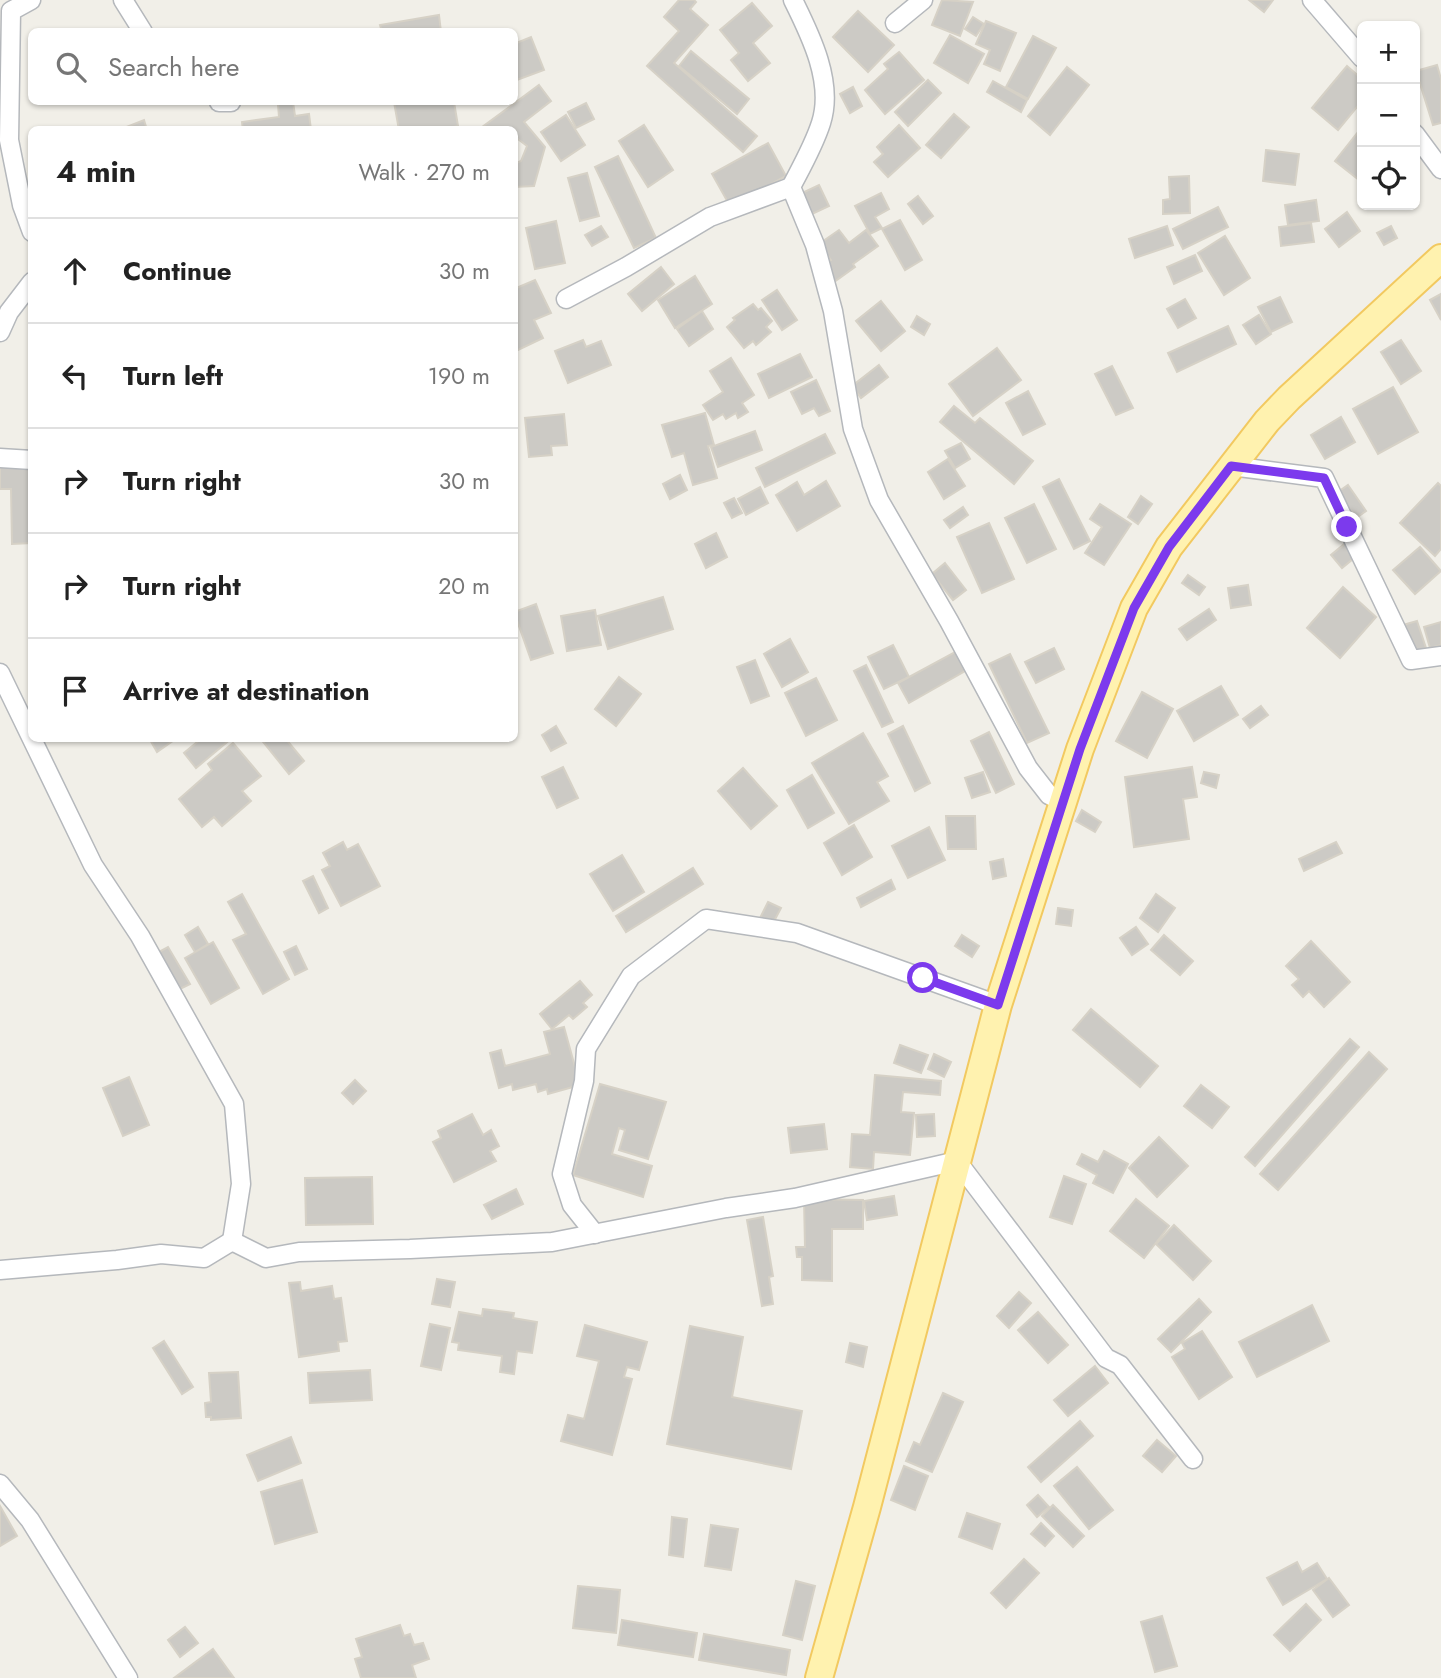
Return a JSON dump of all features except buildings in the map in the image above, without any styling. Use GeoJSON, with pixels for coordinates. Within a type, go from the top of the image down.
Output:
{"type":"FeatureCollection","features":[{"type":"Feature","properties":{"kind":"main road"},"geometry":{"type":"LineString","coordinates":[[819,1678],[867,1507],[998,1005],[1080,749],[1134,608],[1169,547],[1231,466],[1289,398],[1441,258]]}},
{"type":"Feature","properties":{"kind":"street"},"geometry":{"type":"LineString","coordinates":[[28,221],[22,205],[9,140],[5,13],[30,0]]}},
{"type":"Feature","properties":{"kind":"street"},"geometry":{"type":"LineString","coordinates":[[122,0],[140,28]]}},
{"type":"Feature","properties":{"kind":"street"},"geometry":{"type":"LineString","coordinates":[[566,299],[710,217],[791,187],[822,121],[825,82],[793,0]]}},
{"type":"Feature","properties":{"kind":"street"},"geometry":{"type":"LineString","coordinates":[[895,23],[923,0]]}},
{"type":"Feature","properties":{"kind":"street"},"geometry":{"type":"LineString","coordinates":[[1315,1],[1357,52]]}},
{"type":"Feature","properties":{"kind":"street"},"geometry":{"type":"LineString","coordinates":[[1420,141],[1441,169]]}},
{"type":"Feature","properties":{"kind":"street"},"geometry":{"type":"LineString","coordinates":[[791,187],[815,245],[833,311],[853,429],[878,500],[949,621],[1028,768],[1049,795],[1063,802]]}},
{"type":"Feature","properties":{"kind":"street"},"geometry":{"type":"LineString","coordinates":[[0,332],[9,312],[28,287]]}},
{"type":"Feature","properties":{"kind":"street"},"geometry":{"type":"LineString","coordinates":[[0,458],[28,460]]}},
{"type":"Feature","properties":{"kind":"street"},"geometry":{"type":"LineString","coordinates":[[1231,466],[1324,478],[1411,660],[1441,656]]}},
{"type":"Feature","properties":{"kind":"street"},"geometry":{"type":"LineString","coordinates":[[0,673],[28,731]]}},
{"type":"Feature","properties":{"kind":"street"},"geometry":{"type":"LineString","coordinates":[[0,1270],[161,1254],[204,1258],[232,1241],[241,1184],[234,1104],[140,936],[93,865],[33,742]]}},
{"type":"Feature","properties":{"kind":"street"},"geometry":{"type":"LineString","coordinates":[[595,1234],[572,1205],[562,1174],[584,1081],[586,1049],[631,976],[706,919],[797,933],[998,1005]]}},
{"type":"Feature","properties":{"kind":"street"},"geometry":{"type":"LineString","coordinates":[[232,1241],[266,1258],[299,1252],[552,1242],[794,1198],[957,1161],[1106,1358],[1120,1365],[1193,1459]]}},
{"type":"Feature","properties":{"kind":"street"},"geometry":{"type":"LineString","coordinates":[[0,1484],[30,1520],[128,1678]]}},
{"type":"Feature","properties":{"kind":"route"},"geometry":{"type":"LineString","coordinates":[[923,978],[998,1005],[1080,749],[1134,608],[1169,547],[1231,466],[1324,478],[1347,527]]}}]}
